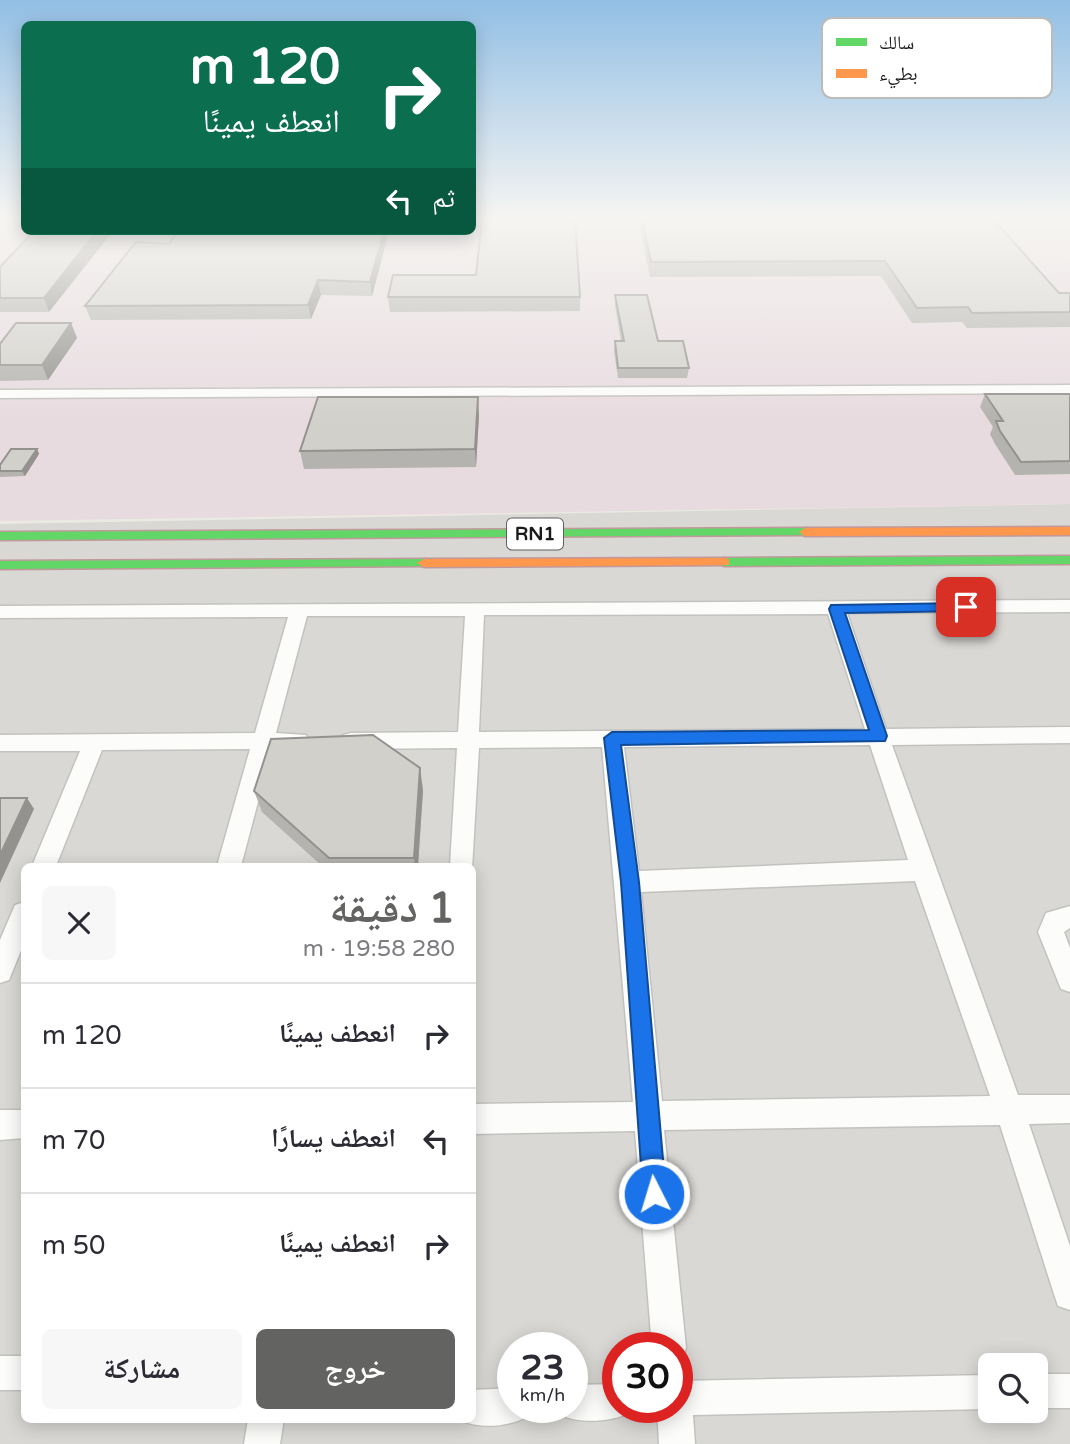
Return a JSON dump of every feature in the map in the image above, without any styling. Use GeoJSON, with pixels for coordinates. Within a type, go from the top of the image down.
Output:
{"type":"FeatureCollection","features":[{"type":"Feature","properties":{"kind":"highway","name":"RN1"},"geometry":{"type":"LineString","coordinates":[[0,536],[1070,531]]}},
{"type":"Feature","properties":{"kind":"highway","name":"RN1"},"geometry":{"type":"LineString","coordinates":[[0,565],[1070,560]]}},
{"type":"Feature","properties":{"kind":"street"},"geometry":{"type":"LineString","coordinates":[[0,394],[1070,389]]}},
{"type":"Feature","properties":{"kind":"street"},"geometry":{"type":"LineString","coordinates":[[0,612],[1070,607]]}},
{"type":"Feature","properties":{"kind":"street"},"geometry":{"type":"LineString","coordinates":[[836,609],[1070,1294]]}},
{"type":"Feature","properties":{"kind":"street"},"geometry":{"type":"LineString","coordinates":[[230,863],[299,610]]}},
{"type":"Feature","properties":{"kind":"street"},"geometry":{"type":"LineString","coordinates":[[461,863],[475,610]]}},
{"type":"Feature","properties":{"kind":"street"},"geometry":{"type":"LineString","coordinates":[[0,743],[1069,737]]}},
{"type":"Feature","properties":{"kind":"street"},"geometry":{"type":"LineString","coordinates":[[612,738],[630,882],[647,1117],[667,1332]]}},
{"type":"Feature","properties":{"kind":"street"},"geometry":{"type":"LineString","coordinates":[[45,863],[95,741]]}},
{"type":"Feature","properties":{"kind":"street"},"geometry":{"type":"LineString","coordinates":[[630,882],[923,870]]}},
{"type":"Feature","properties":{"kind":"street"},"geometry":{"type":"LineString","coordinates":[[1070,917],[1055,921],[1051,932],[1070,980]]}},
{"type":"Feature","properties":{"kind":"street"},"geometry":{"type":"LineString","coordinates":[[0,971],[15,919]]}},
{"type":"Feature","properties":{"kind":"street"},"geometry":{"type":"LineString","coordinates":[[476,1119],[1070,1109]]}},
{"type":"Feature","properties":{"kind":"street"},"geometry":{"type":"LineString","coordinates":[[0,1125],[21,1124]]}},
{"type":"Feature","properties":{"kind":"street"},"geometry":{"type":"LineString","coordinates":[[0,1373],[21,1373]]}},
{"type":"Feature","properties":{"kind":"street"},"geometry":{"type":"LineString","coordinates":[[1048,1391],[1070,1391]]}},
{"type":"Feature","properties":{"kind":"street"},"geometry":{"type":"LineString","coordinates":[[693,1398],[978,1392]]}},
{"type":"Feature","properties":{"kind":"street"},"geometry":{"type":"LineString","coordinates":[[476,1408],[497,1407]]}},
{"type":"Feature","properties":{"kind":"street"},"geometry":{"type":"LineString","coordinates":[[262,1444],[265,1423]]}},
{"type":"Feature","properties":{"kind":"street"},"geometry":{"type":"LineString","coordinates":[[675,1423],[677,1444]]}},
{"type":"Feature","properties":{"kind":"shaded area"},"geometry":{"type":"Polygon","coordinates":[[[0,285],[1070,285],[1070,504],[0,521],[0,285]]]}},
{"type":"Feature","properties":{"kind":"shaded area"},"geometry":{"type":"Polygon","coordinates":[[[1070,504],[1070,1444],[0,1444],[0,524],[1070,504]]]}},
{"type":"Feature","properties":{"kind":"building"},"geometry":{"type":"Polygon","coordinates":[[[0,285],[54,285],[44,298],[0,298],[0,285]]]}},
{"type":"Feature","properties":{"kind":"building"},"geometry":{"type":"Polygon","coordinates":[[[101,285],[316,285],[308,305],[85,306],[101,285]]]}},
{"type":"Feature","properties":{"kind":"building"},"geometry":{"type":"Polygon","coordinates":[[[391,285],[579,285],[580,297],[388,297],[391,285]]]}},
{"type":"Feature","properties":{"kind":"building"},"geometry":{"type":"Polygon","coordinates":[[[902,285],[1052,285],[1059,293],[1070,293],[1070,312],[972,313],[968,307],[917,308],[902,285]]]}},
{"type":"Feature","properties":{"kind":"building"},"geometry":{"type":"Polygon","coordinates":[[[615,295],[647,295],[658,341],[683,341],[689,368],[618,368],[615,341],[624,341],[615,295]]]}},
{"type":"Feature","properties":{"kind":"building"},"geometry":{"type":"Polygon","coordinates":[[[16,323],[71,323],[42,365],[0,365],[0,344],[16,323]]]}},
{"type":"Feature","properties":{"kind":"building"},"geometry":{"type":"Polygon","coordinates":[[[985,394],[1070,394],[1070,461],[1021,462],[1000,431],[996,421],[1003,421],[985,394]]]}},
{"type":"Feature","properties":{"kind":"building"},"geometry":{"type":"Polygon","coordinates":[[[318,397],[478,397],[475,449],[300,451],[318,397]]]}},
{"type":"Feature","properties":{"kind":"building"},"geometry":{"type":"Polygon","coordinates":[[[11,449],[37,449],[22,471],[0,471],[0,465],[11,449]]]}},
{"type":"Feature","properties":{"kind":"building"},"geometry":{"type":"Polygon","coordinates":[[[373,735],[420,768],[414,858],[329,858],[254,791],[271,739],[373,735]]]}},
{"type":"Feature","properties":{"kind":"building"},"geometry":{"type":"Polygon","coordinates":[[[0,798],[27,798],[0,855],[0,798]]]}},
{"type":"Feature","properties":{"kind":"traffic: fast"},"geometry":{"type":"LineString","coordinates":[[0,536],[805,532]]}},
{"type":"Feature","properties":{"kind":"traffic: fast"},"geometry":{"type":"LineString","coordinates":[[724,562],[1070,560]]}},
{"type":"Feature","properties":{"kind":"traffic: fast"},"geometry":{"type":"LineString","coordinates":[[0,565],[424,563]]}},
{"type":"Feature","properties":{"kind":"traffic: slow"},"geometry":{"type":"LineString","coordinates":[[805,532],[1070,531]]}},
{"type":"Feature","properties":{"kind":"traffic: slow"},"geometry":{"type":"LineString","coordinates":[[424,563],[724,562]]}},
{"type":"Feature","properties":{"kind":"route"},"geometry":{"type":"LineString","coordinates":[[654,1194],[630,882],[612,738],[879,736],[836,609],[966,607]]}}]}
